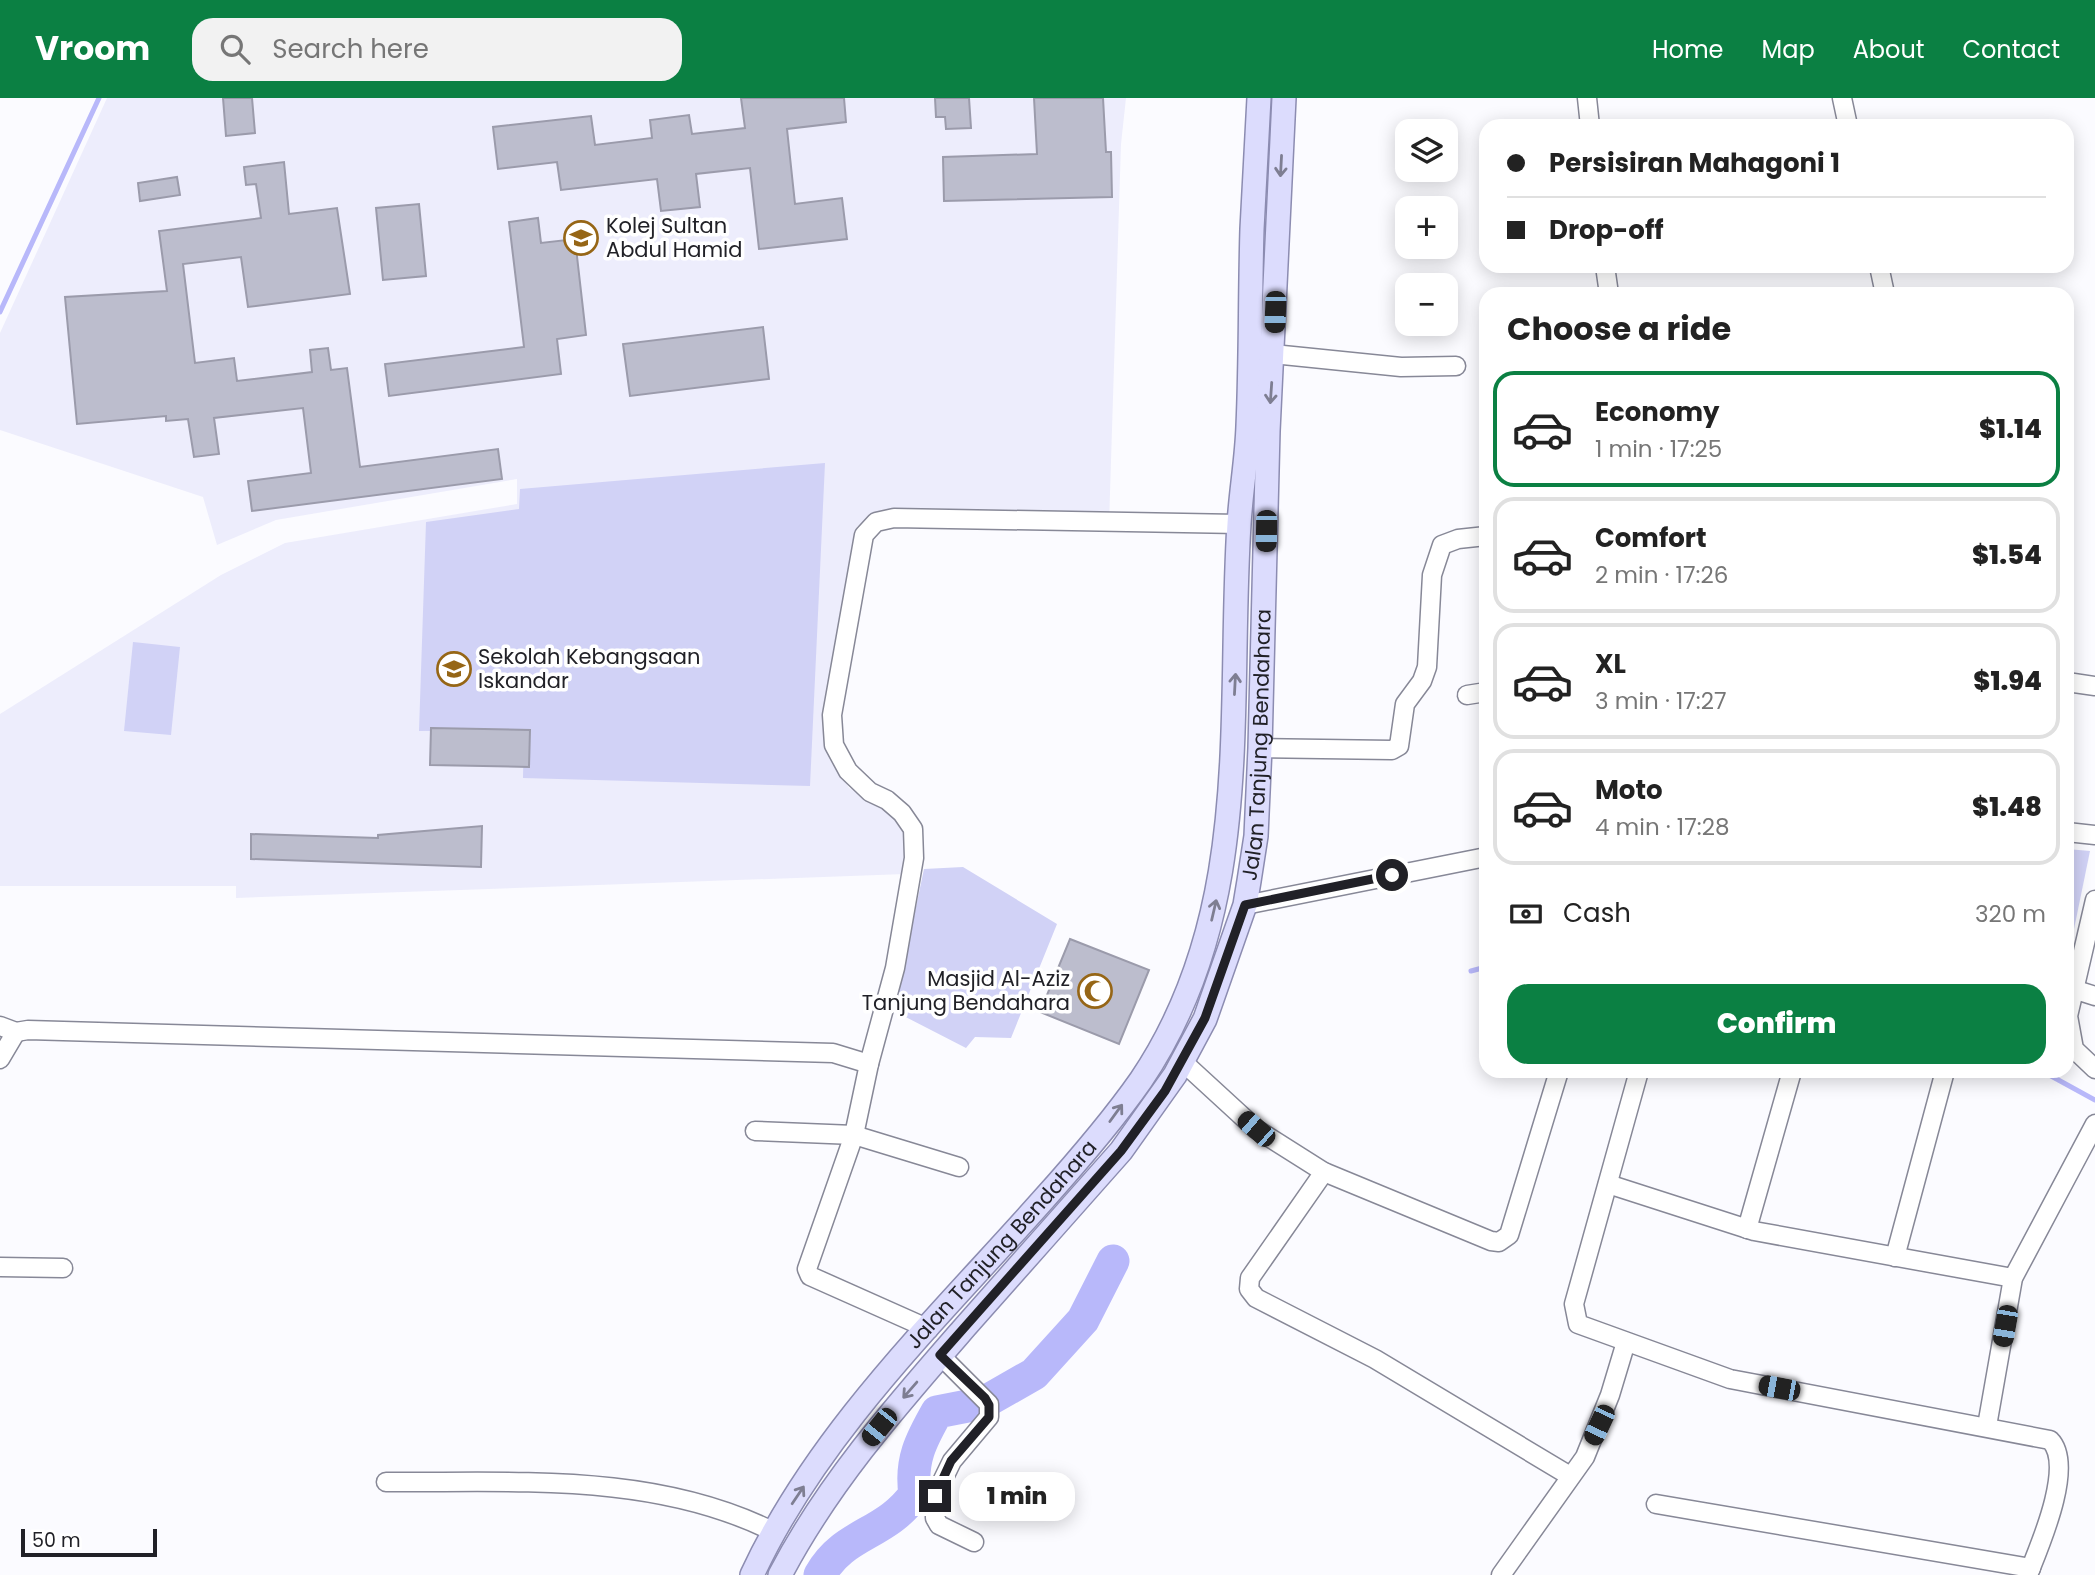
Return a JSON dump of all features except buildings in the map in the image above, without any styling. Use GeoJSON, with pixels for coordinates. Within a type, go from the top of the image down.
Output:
{"type":"FeatureCollection","features":[{"type":"Feature","properties":{"kind":"main road","name":"Jalan Tanjung Bendahara"},"geometry":{"type":"LineString","coordinates":[[752,1575],[775,1532],[832,1445],[929,1329],[1101,1135],[1143,1077],[1180,1010],[1214,914],[1226,835],[1239,524],[1248,430],[1259,98]]}},
{"type":"Feature","properties":{"kind":"main road","name":"Jalan Tanjung Bendahara"},"geometry":{"type":"LineString","coordinates":[[780,1575],[807,1528],[853,1460],[940,1355],[1121,1151],[1183,1062],[1205,1018],[1245,905],[1256,836],[1268,430],[1284,98]]}},
{"type":"Feature","properties":{"kind":"street"},"geometry":{"type":"LineString","coordinates":[[1587,98],[1589,119]]}},
{"type":"Feature","properties":{"kind":"street"},"geometry":{"type":"LineString","coordinates":[[1842,98],[1846,119]]}},
{"type":"Feature","properties":{"kind":"street"},"geometry":{"type":"LineString","coordinates":[[1273,354],[1401,367],[1456,366]]}},
{"type":"Feature","properties":{"kind":"street"},"geometry":{"type":"LineString","coordinates":[[929,1329],[810,1276],[807,1269],[854,1135],[869,1064],[895,968],[914,858],[913,829],[902,813],[887,800],[870,793],[848,771],[834,745],[832,715],[864,535],[876,522],[894,518],[1239,524]]}},
{"type":"Feature","properties":{"kind":"street"},"geometry":{"type":"LineString","coordinates":[[1260,748],[1392,750],[1399,746],[1405,704],[1422,681],[1427,667],[1434,564],[1442,545],[1458,539],[1479,537]]}},
{"type":"Feature","properties":{"kind":"street"},"geometry":{"type":"LineString","coordinates":[[2074,683],[2095,686]]}},
{"type":"Feature","properties":{"kind":"street"},"geometry":{"type":"LineString","coordinates":[[1467,695],[1479,693]]}},
{"type":"Feature","properties":{"kind":"street"},"geometry":{"type":"LineString","coordinates":[[2074,833],[2093,834]]}},
{"type":"Feature","properties":{"kind":"street"},"geometry":{"type":"LineString","coordinates":[[1245,905],[1479,858]]}},
{"type":"Feature","properties":{"kind":"street"},"geometry":{"type":"LineString","coordinates":[[2074,985],[2095,900]]}},
{"type":"Feature","properties":{"kind":"street"},"geometry":{"type":"LineString","coordinates":[[2074,989],[2095,996]]}},
{"type":"Feature","properties":{"kind":"street"},"geometry":{"type":"LineString","coordinates":[[0,1059],[8,1029],[833,1053],[869,1064]]}},
{"type":"Feature","properties":{"kind":"street"},"geometry":{"type":"LineString","coordinates":[[2074,1045],[2081,1058],[2095,1069]]}},
{"type":"Feature","properties":{"kind":"street"},"geometry":{"type":"LineString","coordinates":[[1183,1062],[1256,1129],[1324,1172],[1491,1241],[1504,1240],[1509,1236],[1557,1078]]}},
{"type":"Feature","properties":{"kind":"street"},"geometry":{"type":"LineString","coordinates":[[1637,1078],[1574,1313],[1578,1324],[1730,1379],[2038,1435],[2050,1440],[2058,1448],[2060,1465],[2052,1506],[2030,1571],[1656,1504]]}},
{"type":"Feature","properties":{"kind":"street"},"geometry":{"type":"LineString","coordinates":[[1747,1229],[1790,1078]]}},
{"type":"Feature","properties":{"kind":"street"},"geometry":{"type":"LineString","coordinates":[[1895,1257],[1942,1078]]}},
{"type":"Feature","properties":{"kind":"street"},"geometry":{"type":"LineString","coordinates":[[1987,1426],[2013,1278],[2095,1124]]}},
{"type":"Feature","properties":{"kind":"street"},"geometry":{"type":"LineString","coordinates":[[755,1131],[854,1135],[959,1167]]}},
{"type":"Feature","properties":{"kind":"street"},"geometry":{"type":"LineString","coordinates":[[1324,1172],[1250,1278],[1249,1289],[1255,1298],[1376,1359],[1570,1476]]}},
{"type":"Feature","properties":{"kind":"street"},"geometry":{"type":"LineString","coordinates":[[1608,1184],[1747,1229],[2013,1278]]}},
{"type":"Feature","properties":{"kind":"street"},"geometry":{"type":"LineString","coordinates":[[0,1267],[63,1268]]}},
{"type":"Feature","properties":{"kind":"street"},"geometry":{"type":"LineString","coordinates":[[1502,1575],[1585,1457],[1599,1425],[1626,1342]]}},
{"type":"Feature","properties":{"kind":"street"},"geometry":{"type":"LineString","coordinates":[[940,1355],[987,1401],[989,1417],[951,1461],[935,1496],[935,1518],[939,1525],[974,1542]]}},
{"type":"Feature","properties":{"kind":"street"},"geometry":{"type":"LineString","coordinates":[[386,1482],[601,1486],[664,1493],[712,1505],[775,1532]]}},
{"type":"Feature","properties":{"kind":"shaded area"},"geometry":{"type":"Polygon","coordinates":[[[107,98],[1126,98],[1121,144],[1109,525],[857,526],[826,737],[838,769],[849,788],[885,804],[909,830],[905,874],[236,898],[236,886],[0,886],[0,714],[221,575],[285,543],[517,504],[517,479],[276,520],[217,545],[203,497],[0,430],[0,333],[107,98]]]}},
{"type":"Feature","properties":{"kind":"shaded area"},"geometry":{"type":"Polygon","coordinates":[[[825,463],[810,786],[523,778],[524,730],[419,731],[426,522],[519,509],[520,489],[825,463]]]}},
{"type":"Feature","properties":{"kind":"shaded area"},"geometry":{"type":"Polygon","coordinates":[[[133,642],[180,647],[171,735],[124,731],[133,642]]]}},
{"type":"Feature","properties":{"kind":"shaded area"},"geometry":{"type":"Polygon","coordinates":[[[2074,850],[2090,851],[2074,929],[2074,850]]]}},
{"type":"Feature","properties":{"kind":"shaded area"},"geometry":{"type":"Polygon","coordinates":[[[963,867],[1057,924],[1011,1038],[975,1037],[966,1048],[894,1011],[924,869],[963,867]]]}},
{"type":"Feature","properties":{"kind":"waterway"},"geometry":{"type":"LineString","coordinates":[[0,312],[99,98]]}},
{"type":"Feature","properties":{"kind":"waterway"},"geometry":{"type":"LineString","coordinates":[[1471,971],[1479,969]]}},
{"type":"Feature","properties":{"kind":"waterway"},"geometry":{"type":"LineString","coordinates":[[2055,1078],[2095,1100]]}},
{"type":"Feature","properties":{"kind":"waterway"},"geometry":{"type":"LineString","coordinates":[[820,1575],[841,1550],[891,1518],[915,1494],[914,1471],[918,1451],[937,1412],[983,1403],[1034,1374],[1083,1320],[1113,1261]]}},
{"type":"Feature","properties":{"kind":"place","name":"Kolej Sultan Abdul Hamid"},"geometry":{"type":"Point","coordinates":[581,238]}},
{"type":"Feature","properties":{"kind":"place","name":"Sekolah Kebangsaan Iskandar"},"geometry":{"type":"Point","coordinates":[454,669]}},
{"type":"Feature","properties":{"kind":"place","name":"Masjid Al-Aziz Tanjung Bendahara"},"geometry":{"type":"Point","coordinates":[1095,991]}},
{"type":"Feature","properties":{"kind":"route"},"geometry":{"type":"LineString","coordinates":[[935,1496],[951,1461],[989,1417],[989,1405],[985,1398],[940,1355],[1121,1151],[1165,1091],[1205,1018],[1245,905],[1392,875]]}}]}
